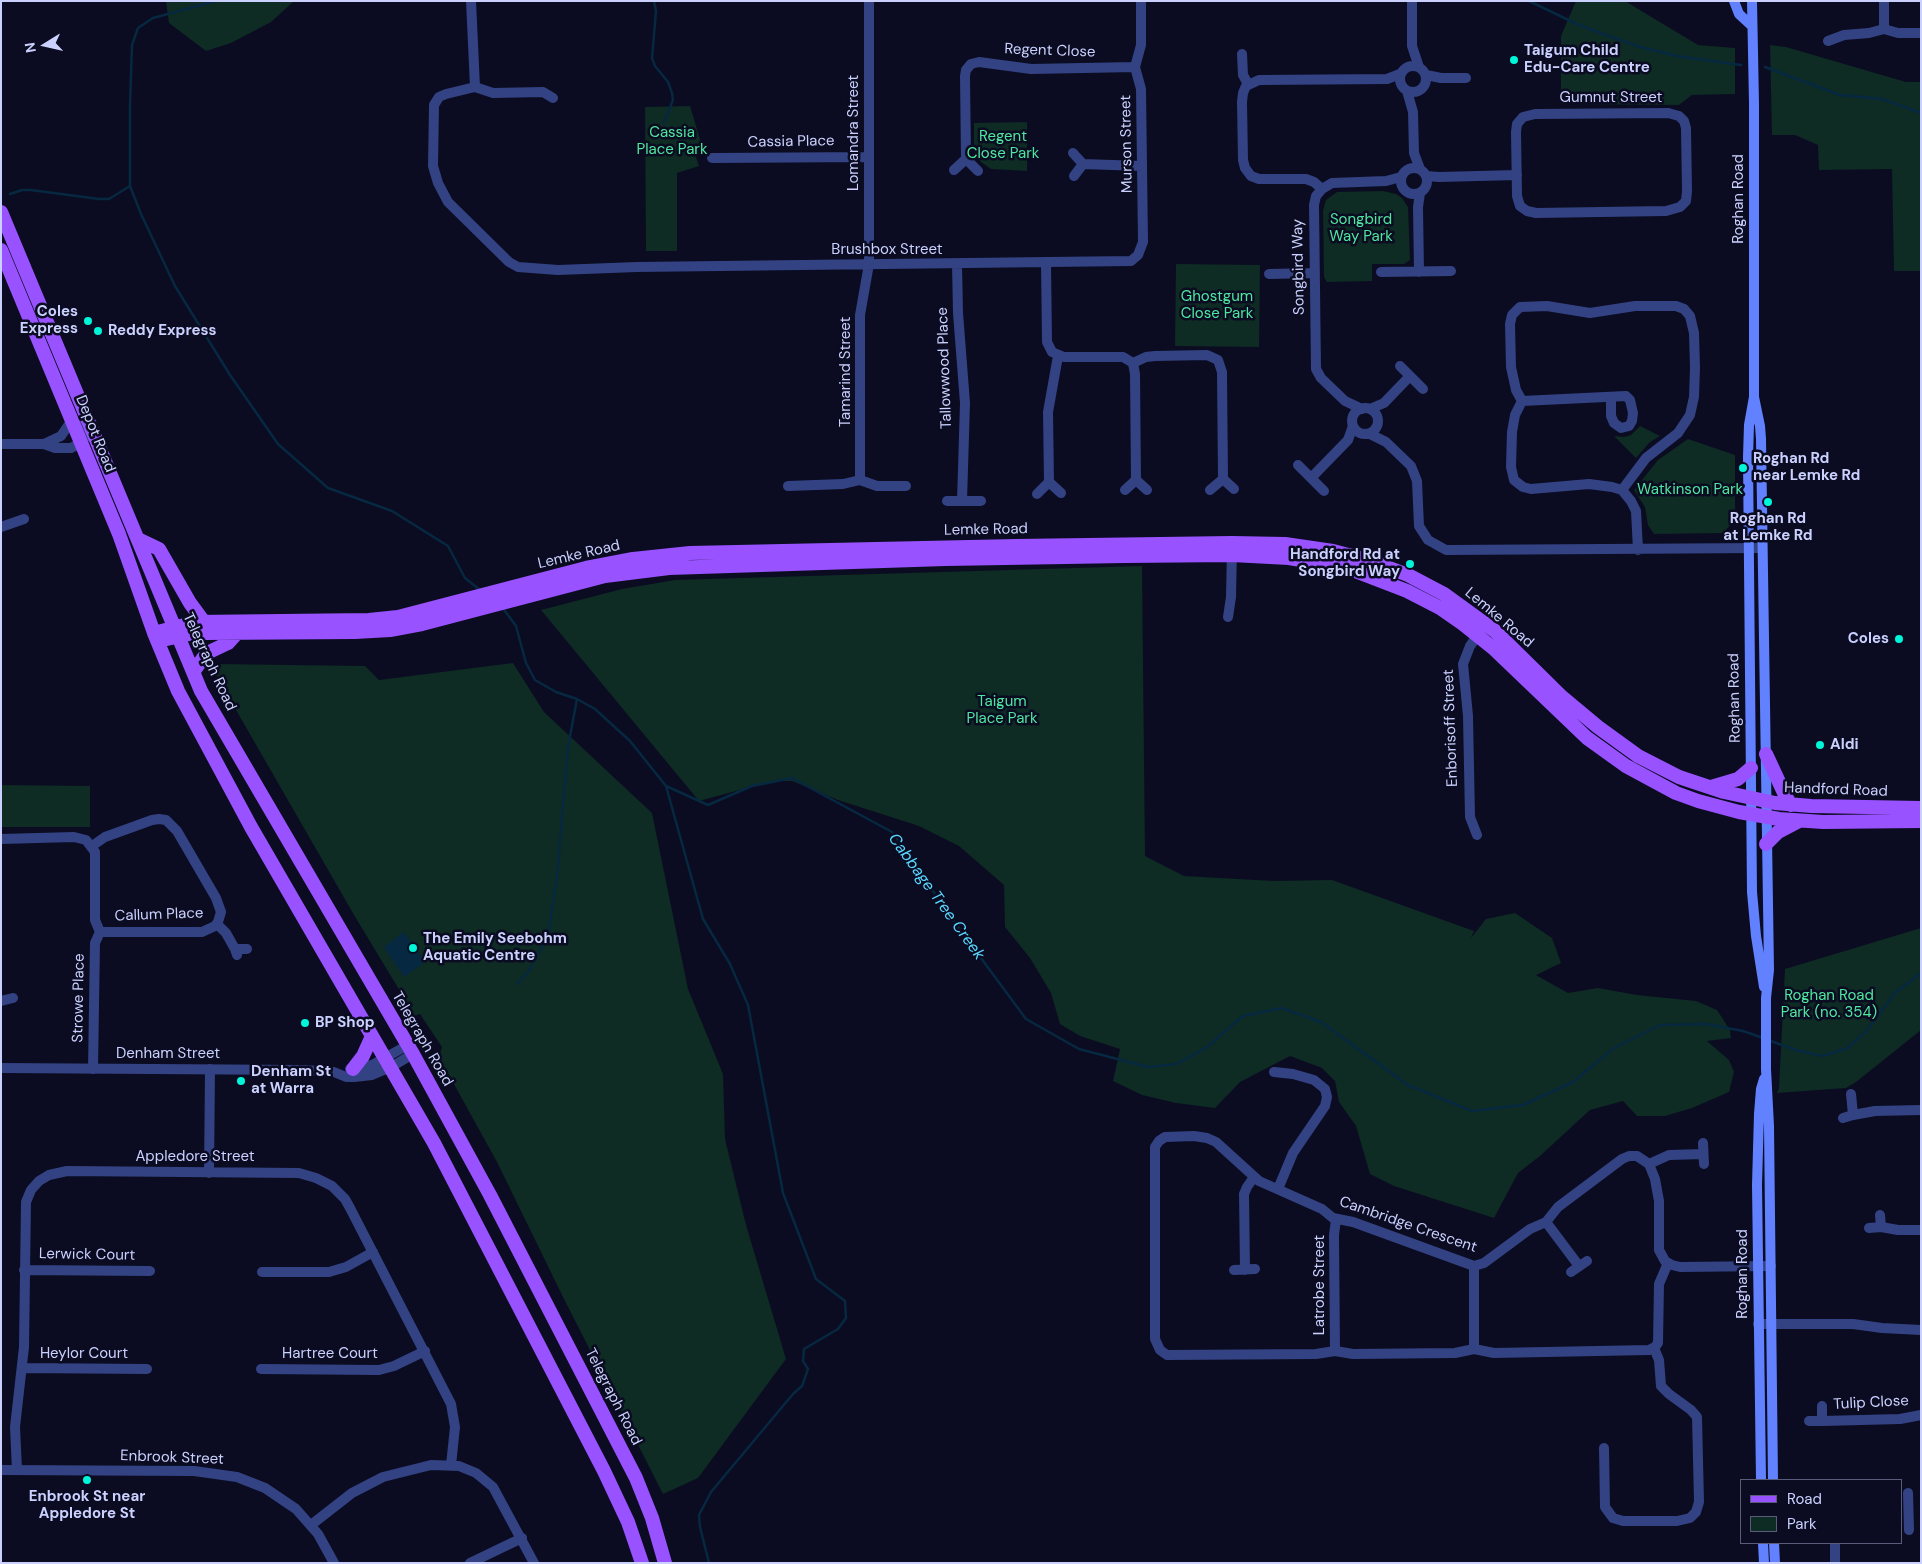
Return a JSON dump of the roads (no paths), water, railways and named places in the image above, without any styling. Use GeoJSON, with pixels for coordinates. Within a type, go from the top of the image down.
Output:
{"type":"FeatureCollection","features":[{"type":"Feature","properties":{"kind":"main road"},"geometry":{"type":"LineString","coordinates":[[1734,1],[1739,14],[1752,26]]}},
{"type":"Feature","properties":{"kind":"main road","name":"Roghan Road"},"geometry":{"type":"LineString","coordinates":[[1752,1],[1754,397],[1749,425],[1752,905],[1767,1009],[1766,1066],[1769,1126],[1773,1479]]}},
{"type":"Feature","properties":{"kind":"main road","name":"Depot Road"},"geometry":{"type":"LineString","coordinates":[[1,212],[138,539]]}},
{"type":"Feature","properties":{"kind":"main road","name":"Depot Road"},"geometry":{"type":"LineString","coordinates":[[1,250],[119,534],[155,637]]}},
{"type":"Feature","properties":{"kind":"main road","name":"Roghan Road"},"geometry":{"type":"LineString","coordinates":[[1754,397],[1760,426],[1769,970],[1766,998]]}},
{"type":"Feature","properties":{"kind":"main road"},"geometry":{"type":"LineString","coordinates":[[138,539],[159,549],[190,603],[204,622]]}},
{"type":"Feature","properties":{"kind":"main road","name":"Telegraph Road"},"geometry":{"type":"LineString","coordinates":[[138,539],[206,699],[410,1049],[490,1195],[625,1456],[652,1518],[665,1563]]}},
{"type":"Feature","properties":{"kind":"main road","name":"Lemke Road"},"geometry":{"type":"LineString","coordinates":[[155,637],[177,631],[370,632],[408,628],[434,615],[531,589],[605,576],[669,568],[1232,549],[1303,560],[1355,571],[1407,591],[1482,630],[1611,737],[1638,756],[1664,770],[1710,787],[1751,798]]}},
{"type":"Feature","properties":{"kind":"main road","name":"Lemke Road"},"geometry":{"type":"LineString","coordinates":[[177,631],[191,622],[369,620],[434,615]]}},
{"type":"Feature","properties":{"kind":"main road","name":"Lemke Road"},"geometry":{"type":"LineString","coordinates":[[1482,630],[1587,738],[1626,766],[1676,793],[1751,815]]}},
{"type":"Feature","properties":{"kind":"main road"},"geometry":{"type":"LineString","coordinates":[[193,672],[207,653],[228,643],[238,632]]}},
{"type":"Feature","properties":{"kind":"main road"},"geometry":{"type":"LineString","coordinates":[[155,637],[178,691],[234,796],[434,1143],[604,1471],[628,1522],[642,1563]]}},
{"type":"Feature","properties":{"kind":"main road"},"geometry":{"type":"LineString","coordinates":[[1766,754],[1791,805]]}},
{"type":"Feature","properties":{"kind":"main road"},"geometry":{"type":"LineString","coordinates":[[1710,787],[1733,781],[1751,768]]}},
{"type":"Feature","properties":{"kind":"main road","name":"Handford Road"},"geometry":{"type":"LineString","coordinates":[[1751,798],[1791,805],[1921,808]]}},
{"type":"Feature","properties":{"kind":"main road","name":"Handford Road"},"geometry":{"type":"LineString","coordinates":[[1751,815],[1799,821],[1921,821]]}},
{"type":"Feature","properties":{"kind":"main road"},"geometry":{"type":"LineString","coordinates":[[1766,844],[1778,832],[1799,821]]}},
{"type":"Feature","properties":{"kind":"main road"},"geometry":{"type":"LineString","coordinates":[[353,1069],[364,1056],[372,1036]]}},
{"type":"Feature","properties":{"kind":"main road","name":"Roghan Road"},"geometry":{"type":"LineString","coordinates":[[1761,1479],[1757,1185],[1759,1114],[1761,1089],[1766,1066]]}},
{"type":"Feature","properties":{"kind":"main road"},"geometry":{"type":"LineString","coordinates":[[1763,1544],[1764,1563]]}},
{"type":"Feature","properties":{"kind":"main road"},"geometry":{"type":"LineString","coordinates":[[1774,1544],[1775,1563]]}},
{"type":"Feature","properties":{"kind":"street"},"geometry":{"type":"LineString","coordinates":[[471,1],[475,87],[493,92],[543,92],[553,98]]}},
{"type":"Feature","properties":{"kind":"street","name":"Lomandra Street"},"geometry":{"type":"LineString","coordinates":[[869,1],[869,264]]}},
{"type":"Feature","properties":{"kind":"street","name":"Murson Street"},"geometry":{"type":"LineString","coordinates":[[1136,257],[1140,252],[1142,242],[1141,85],[1135,67],[1141,45],[1141,1]]}},
{"type":"Feature","properties":{"kind":"street"},"geometry":{"type":"LineString","coordinates":[[1412,1],[1412,46],[1404,79],[1413,112],[1414,153],[1424,176],[1426,186],[1416,193],[1405,191],[1404,177],[1414,153]]}},
{"type":"Feature","properties":{"kind":"street"},"geometry":{"type":"LineString","coordinates":[[1884,1],[1884,29]]}},
{"type":"Feature","properties":{"kind":"street"},"geometry":{"type":"LineString","coordinates":[[1828,41],[1844,35],[1869,33],[1884,29],[1898,33],[1921,33]]}},
{"type":"Feature","properties":{"kind":"street"},"geometry":{"type":"LineString","coordinates":[[1412,46],[1424,75],[1413,112]]}},
{"type":"Feature","properties":{"kind":"street"},"geometry":{"type":"LineString","coordinates":[[1242,54],[1243,75],[1248,84]]}},
{"type":"Feature","properties":{"kind":"street","name":"Regent Close"},"geometry":{"type":"LineString","coordinates":[[966,159],[965,76],[968,67],[974,62],[1031,69],[1135,67]]}},
{"type":"Feature","properties":{"kind":"street"},"geometry":{"type":"LineString","coordinates":[[1466,78],[1441,78],[1424,75],[1404,79],[1263,80],[1248,84],[1242,96],[1243,160],[1245,168],[1251,176],[1258,179],[1306,179],[1314,182],[1322,189],[1336,182],[1386,181],[1404,177],[1517,175]]}},
{"type":"Feature","properties":{"kind":"street"},"geometry":{"type":"LineString","coordinates":[[1404,79],[1418,91]]}},
{"type":"Feature","properties":{"kind":"street","name":"Brushbox Street"},"geometry":{"type":"LineString","coordinates":[[475,87],[438,97],[434,105],[434,166],[438,183],[448,202],[509,262],[518,267],[558,270],[637,267],[1123,262],[1131,261],[1136,257]]}},
{"type":"Feature","properties":{"kind":"street","name":"Gumnut Street"},"geometry":{"type":"LineString","coordinates":[[1673,113],[1679,116],[1685,124],[1687,196],[1684,204],[1676,210],[1531,212],[1523,209],[1518,200],[1517,175],[1516,128],[1520,120],[1526,116],[1534,114],[1673,113]]}},
{"type":"Feature","properties":{"kind":"street"},"geometry":{"type":"LineString","coordinates":[[1073,153],[1083,164],[1142,166]]}},
{"type":"Feature","properties":{"kind":"street","name":"Cassia Place"},"geometry":{"type":"LineString","coordinates":[[712,158],[869,156]]}},
{"type":"Feature","properties":{"kind":"street"},"geometry":{"type":"LineString","coordinates":[[954,170],[966,159],[978,171]]}},
{"type":"Feature","properties":{"kind":"street"},"geometry":{"type":"LineString","coordinates":[[1074,176],[1083,164]]}},
{"type":"Feature","properties":{"kind":"street","name":"Songbird Way"},"geometry":{"type":"LineString","coordinates":[[1322,189],[1316,196],[1314,209],[1316,369],[1325,382],[1345,401],[1359,427]]}},
{"type":"Feature","properties":{"kind":"street"},"geometry":{"type":"LineString","coordinates":[[1416,193],[1419,272]]}},
{"type":"Feature","properties":{"kind":"street"},"geometry":{"type":"LineString","coordinates":[[1046,263],[1047,342],[1049,349],[1058,356],[1119,356],[1133,363],[1135,374],[1136,480],[1147,490]]}},
{"type":"Feature","properties":{"kind":"street","name":"Tamarind Street"},"geometry":{"type":"LineString","coordinates":[[860,480],[860,316],[869,264]]}},
{"type":"Feature","properties":{"kind":"street","name":"Tallowwood Place"},"geometry":{"type":"LineString","coordinates":[[957,264],[958,313],[965,396],[962,501]]}},
{"type":"Feature","properties":{"kind":"street"},"geometry":{"type":"LineString","coordinates":[[1381,272],[1451,272]]}},
{"type":"Feature","properties":{"kind":"street"},"geometry":{"type":"LineString","coordinates":[[1269,274],[1314,273]]}},
{"type":"Feature","properties":{"kind":"street"},"geometry":{"type":"LineString","coordinates":[[1522,401],[1516,390],[1510,346],[1510,319],[1520,307],[1547,306],[1590,313],[1635,306],[1676,306],[1684,309],[1690,316],[1694,334],[1695,382],[1690,415],[1678,432],[1646,458],[1622,490]]}},
{"type":"Feature","properties":{"kind":"street"},"geometry":{"type":"LineString","coordinates":[[1133,363],[1146,357],[1155,356],[1208,355],[1218,360],[1222,372],[1223,479],[1234,490]]}},
{"type":"Feature","properties":{"kind":"street"},"geometry":{"type":"LineString","coordinates":[[1037,494],[1049,482],[1048,406],[1058,356]]}},
{"type":"Feature","properties":{"kind":"street"},"geometry":{"type":"LineString","coordinates":[[1400,366],[1423,389]]}},
{"type":"Feature","properties":{"kind":"street"},"geometry":{"type":"LineString","coordinates":[[1386,442],[1378,422],[1384,403],[1410,376]]}},
{"type":"Feature","properties":{"kind":"street"},"geometry":{"type":"LineString","coordinates":[[1522,401],[1611,397]]}},
{"type":"Feature","properties":{"kind":"street","name":"Songbird Way"},"geometry":{"type":"LineString","coordinates":[[1345,401],[1366,409],[1378,422]]}},
{"type":"Feature","properties":{"kind":"street"},"geometry":{"type":"LineString","coordinates":[[1522,401],[1515,415],[1512,432],[1511,472],[1516,483],[1531,489],[1589,484],[1622,490],[1631,500],[1636,512],[1638,550]]}},
{"type":"Feature","properties":{"kind":"street"},"geometry":{"type":"LineString","coordinates":[[1311,478],[1359,427],[1366,409],[1384,403]]}},
{"type":"Feature","properties":{"kind":"street"},"geometry":{"type":"LineString","coordinates":[[1,444],[44,444],[67,448],[81,443],[85,438],[86,432],[81,418],[82,405]]}},
{"type":"Feature","properties":{"kind":"street"},"geometry":{"type":"LineString","coordinates":[[44,444],[61,436],[72,420]]}},
{"type":"Feature","properties":{"kind":"street"},"geometry":{"type":"LineString","coordinates":[[1359,427],[1378,422]]}},
{"type":"Feature","properties":{"kind":"street"},"geometry":{"type":"LineString","coordinates":[[1359,427],[1386,442],[1407,461],[1415,472],[1418,522],[1428,540],[1441,547],[1451,550],[1762,548]]}},
{"type":"Feature","properties":{"kind":"street"},"geometry":{"type":"LineString","coordinates":[[1298,465],[1324,491]]}},
{"type":"Feature","properties":{"kind":"street"},"geometry":{"type":"LineString","coordinates":[[1210,490],[1223,479]]}},
{"type":"Feature","properties":{"kind":"street"},"geometry":{"type":"LineString","coordinates":[[788,486],[843,484],[860,480],[877,486],[906,486]]}},
{"type":"Feature","properties":{"kind":"street"},"geometry":{"type":"LineString","coordinates":[[1124,490],[1136,480]]}},
{"type":"Feature","properties":{"kind":"street"},"geometry":{"type":"LineString","coordinates":[[1049,482],[1061,493]]}},
{"type":"Feature","properties":{"kind":"street"},"geometry":{"type":"LineString","coordinates":[[947,501],[981,501]]}},
{"type":"Feature","properties":{"kind":"street"},"geometry":{"type":"LineString","coordinates":[[1,527],[24,519]]}},
{"type":"Feature","properties":{"kind":"street"},"geometry":{"type":"LineString","coordinates":[[1228,617],[1231,597],[1232,549]]}},
{"type":"Feature","properties":{"kind":"street","name":"Enborisoff Street"},"geometry":{"type":"LineString","coordinates":[[1477,835],[1470,817],[1468,716],[1463,669],[1467,652],[1482,630]]}},
{"type":"Feature","properties":{"kind":"street","name":"Callum Place"},"geometry":{"type":"LineString","coordinates":[[92,846],[105,837],[152,820],[162,819],[170,823],[177,831],[218,903],[221,912],[217,924],[210,929],[198,932],[100,932]]}},
{"type":"Feature","properties":{"kind":"street"},"geometry":{"type":"LineString","coordinates":[[1,839],[74,836],[86,840],[92,846]]}},
{"type":"Feature","properties":{"kind":"street","name":"Strowe Place"},"geometry":{"type":"LineString","coordinates":[[92,846],[96,860],[95,920],[100,932],[94,943],[93,1069]]}},
{"type":"Feature","properties":{"kind":"street","name":"Callum Place"},"geometry":{"type":"LineString","coordinates":[[217,924],[226,933],[236,952],[247,949]]}},
{"type":"Feature","properties":{"kind":"street"},"geometry":{"type":"LineString","coordinates":[[1,1001],[13,998]]}},
{"type":"Feature","properties":{"kind":"street","name":"Denham Street"},"geometry":{"type":"LineString","coordinates":[[334,1072],[346,1077],[372,1075],[410,1049]]}},
{"type":"Feature","properties":{"kind":"street","name":"Denham Street"},"geometry":{"type":"LineString","coordinates":[[1,1068],[210,1069],[334,1072],[388,1063]]}},
{"type":"Feature","properties":{"kind":"street"},"geometry":{"type":"LineString","coordinates":[[209,1173],[210,1069]]}},
{"type":"Feature","properties":{"kind":"street"},"geometry":{"type":"LineString","coordinates":[[1274,1072],[1300,1075],[1318,1082],[1324,1089],[1327,1097],[1325,1106],[1293,1153],[1278,1189]]}},
{"type":"Feature","properties":{"kind":"street"},"geometry":{"type":"LineString","coordinates":[[1851,1094],[1848,1116],[1875,1111],[1921,1110]]}},
{"type":"Feature","properties":{"kind":"street","name":"Cambridge Crescent"},"geometry":{"type":"LineString","coordinates":[[1649,1164],[1637,1156],[1625,1157],[1558,1207],[1546,1222],[1530,1229],[1484,1263],[1474,1266],[1353,1222],[1336,1219],[1322,1209],[1254,1177],[1221,1147],[1207,1138],[1194,1136],[1165,1137],[1156,1143],[1154,1151],[1155,1333],[1157,1353],[1179,1356],[1316,1354],[1335,1351],[1353,1354],[1455,1353],[1474,1348],[1494,1353],[1645,1351],[1654,1348]]}},
{"type":"Feature","properties":{"kind":"street"},"geometry":{"type":"LineString","coordinates":[[1704,1164],[1703,1148],[1669,1155],[1649,1164],[1658,1192],[1659,1250],[1662,1258],[1668,1263],[1680,1267],[1771,1266]]}},
{"type":"Feature","properties":{"kind":"street","name":"Appledore Street"},"geometry":{"type":"LineString","coordinates":[[17,1470],[15,1427],[24,1332],[26,1202],[34,1185],[49,1175],[67,1171],[299,1174],[324,1181],[332,1186],[345,1199],[448,1396],[454,1412],[455,1427],[451,1465]]}},
{"type":"Feature","properties":{"kind":"street"},"geometry":{"type":"LineString","coordinates":[[1245,1270],[1244,1194],[1246,1186],[1254,1177]]}},
{"type":"Feature","properties":{"kind":"street"},"geometry":{"type":"LineString","coordinates":[[1880,1215],[1881,1227]]}},
{"type":"Feature","properties":{"kind":"street","name":"Latrobe Street"},"geometry":{"type":"LineString","coordinates":[[1335,1351],[1334,1235],[1336,1219]]}},
{"type":"Feature","properties":{"kind":"street"},"geometry":{"type":"LineString","coordinates":[[1546,1222],[1579,1266]]}},
{"type":"Feature","properties":{"kind":"street"},"geometry":{"type":"LineString","coordinates":[[1869,1228],[1921,1230]]}},
{"type":"Feature","properties":{"kind":"street"},"geometry":{"type":"LineString","coordinates":[[262,1272],[329,1272],[346,1267],[373,1252]]}},
{"type":"Feature","properties":{"kind":"street"},"geometry":{"type":"LineString","coordinates":[[1604,1448],[1605,1507],[1612,1518],[1623,1521],[1677,1521],[1690,1518],[1696,1512],[1699,1502],[1699,1427],[1697,1417],[1661,1386],[1659,1360],[1654,1348],[1658,1343],[1659,1336],[1659,1284],[1668,1263]]}},
{"type":"Feature","properties":{"kind":"street"},"geometry":{"type":"LineString","coordinates":[[1474,1266],[1474,1348]]}},
{"type":"Feature","properties":{"kind":"street","name":"Lerwick Court"},"geometry":{"type":"LineString","coordinates":[[24,1270],[150,1271]]}},
{"type":"Feature","properties":{"kind":"street"},"geometry":{"type":"LineString","coordinates":[[1758,1324],[1853,1324],[1921,1330]]}},
{"type":"Feature","properties":{"kind":"street","name":"Hartree Court"},"geometry":{"type":"LineString","coordinates":[[261,1369],[379,1370],[394,1366],[425,1351]]}},
{"type":"Feature","properties":{"kind":"street","name":"Heylor Court"},"geometry":{"type":"LineString","coordinates":[[22,1368],[147,1369]]}},
{"type":"Feature","properties":{"kind":"street","name":"Tulip Close"},"geometry":{"type":"LineString","coordinates":[[1822,1406],[1822,1421]]}},
{"type":"Feature","properties":{"kind":"street","name":"Tulip Close"},"geometry":{"type":"LineString","coordinates":[[1809,1421],[1900,1419],[1921,1415]]}},
{"type":"Feature","properties":{"kind":"street"},"geometry":{"type":"LineString","coordinates":[[311,1525],[352,1493],[383,1477],[420,1467],[451,1465],[476,1473],[494,1487],[534,1563]]}},
{"type":"Feature","properties":{"kind":"street","name":"Enbrook Street"},"geometry":{"type":"LineString","coordinates":[[1,1470],[194,1471],[224,1474],[250,1481],[276,1494],[296,1509],[326,1545],[334,1563]]}},
{"type":"Feature","properties":{"kind":"street"},"geometry":{"type":"LineString","coordinates":[[1908,1492],[1905,1507],[1909,1530]]}},
{"type":"Feature","properties":{"kind":"street"},"geometry":{"type":"LineString","coordinates":[[470,1563],[522,1538]]}},
{"type":"Feature","properties":{"kind":"street"},"geometry":{"type":"LineString","coordinates":[[1835,1544],[1835,1563]]}},
{"type":"Feature","properties":{"kind":"water"},"geometry":{"type":"Polygon","coordinates":[[[404,932],[425,962],[404,977],[384,947],[404,932]]]}},
{"type":"Feature","properties":{"kind":"waterway","name":"Cabbage Tree Creek"},"geometry":{"type":"LineString","coordinates":[[216,1],[153,18],[138,28],[132,45],[130,186],[141,214],[175,286],[230,375],[278,444],[328,488],[392,511],[448,546],[465,578],[480,590]]}},
{"type":"Feature","properties":{"kind":"waterway"},"geometry":{"type":"LineString","coordinates":[[654,1],[656,11],[652,58],[655,66],[668,82],[673,100],[664,123]]}},
{"type":"Feature","properties":{"kind":"waterway"},"geometry":{"type":"LineString","coordinates":[[1529,1],[1581,26],[1640,47],[1677,56],[1741,65]]}},
{"type":"Feature","properties":{"kind":"waterway"},"geometry":{"type":"LineString","coordinates":[[1765,67],[1840,95],[1882,99],[1921,113]]}},
{"type":"Feature","properties":{"kind":"waterway"},"geometry":{"type":"LineString","coordinates":[[10,194],[22,190],[31,190],[109,199],[130,186]]}},
{"type":"Feature","properties":{"kind":"waterway","name":"Cabbage Tree Creek"},"geometry":{"type":"LineString","coordinates":[[502,607],[516,626],[526,663],[535,680],[556,692],[577,699],[595,709],[630,741],[666,786],[708,805],[752,786],[792,778],[892,832],[913,860],[944,908],[1026,1019],[1079,1049],[1148,1067],[1177,1064],[1207,1047],[1243,1016],[1282,1008],[1321,1022],[1408,1085],[1472,1111],[1523,1105],[1573,1082],[1614,1048],[1660,1025],[1706,1024],[1743,1031],[1763,1038]]}},
{"type":"Feature","properties":{"kind":"waterway"},"geometry":{"type":"LineString","coordinates":[[517,984],[529,971],[548,936],[557,876],[568,747],[577,699]]}},
{"type":"Feature","properties":{"kind":"waterway"},"geometry":{"type":"LineString","coordinates":[[666,786],[703,919],[730,964],[748,1005],[783,1193],[816,1279],[845,1301],[846,1318],[838,1329],[804,1349],[803,1361],[808,1369],[802,1386],[793,1394],[711,1492],[699,1515],[709,1563]]}},
{"type":"Feature","properties":{"kind":"waterway","name":"Cabbage Tree Creek"},"geometry":{"type":"LineString","coordinates":[[1768,1040],[1796,1050],[1822,1056],[1846,1049],[1866,1032],[1895,993],[1921,973]]}},
{"type":"Feature","properties":{"kind":"place","name":"Taigum Child Edu-Care Centre"},"geometry":{"type":"Point","coordinates":[1514,60]}},
{"type":"Feature","properties":{"kind":"place","name":"Coles Express"},"geometry":{"type":"Point","coordinates":[88,321]}},
{"type":"Feature","properties":{"kind":"place","name":"Reddy Express"},"geometry":{"type":"Point","coordinates":[98,331]}},
{"type":"Feature","properties":{"kind":"place","name":"Roghan Rd near Lemke Rd"},"geometry":{"type":"Point","coordinates":[1743,468]}},
{"type":"Feature","properties":{"kind":"place","name":"Roghan Rd at Lemke Rd"},"geometry":{"type":"Point","coordinates":[1768,502]}},
{"type":"Feature","properties":{"kind":"place","name":"Handford Rd at Songbird Way"},"geometry":{"type":"Point","coordinates":[1410,564]}},
{"type":"Feature","properties":{"kind":"place","name":"Coles"},"geometry":{"type":"Point","coordinates":[1899,639]}},
{"type":"Feature","properties":{"kind":"place","name":"Aldi"},"geometry":{"type":"Point","coordinates":[1820,745]}},
{"type":"Feature","properties":{"kind":"place","name":"The Emily Seebohm Aquatic Centre"},"geometry":{"type":"Point","coordinates":[413,948]}},
{"type":"Feature","properties":{"kind":"place","name":"BP Shop"},"geometry":{"type":"Point","coordinates":[305,1023]}},
{"type":"Feature","properties":{"kind":"place","name":"Denham St at Warra"},"geometry":{"type":"Point","coordinates":[241,1081]}},
{"type":"Feature","properties":{"kind":"place","name":"Enbrook St near Appledore St"},"geometry":{"type":"Point","coordinates":[87,1480]}},
{"type":"Feature","properties":{"kind":"park label","name":"Cassia Place Park"},"geometry":{"type":"Point","coordinates":[672,142]}},
{"type":"Feature","properties":{"kind":"park label","name":"Regent Close Park"},"geometry":{"type":"Point","coordinates":[1003,146]}},
{"type":"Feature","properties":{"kind":"park label","name":"Songbird Way Park"},"geometry":{"type":"Point","coordinates":[1361,228]}},
{"type":"Feature","properties":{"kind":"park label","name":"Ghostgum Close Park"},"geometry":{"type":"Point","coordinates":[1217,306]}},
{"type":"Feature","properties":{"kind":"park label","name":"Watkinson Park"},"geometry":{"type":"Point","coordinates":[1690,490]}},
{"type":"Feature","properties":{"kind":"park label","name":"Taigum Place Park"},"geometry":{"type":"Point","coordinates":[1002,710]}},
{"type":"Feature","properties":{"kind":"park label","name":"Roghan Road Park (no. 354)"},"geometry":{"type":"Point","coordinates":[1829,1004]}}]}
